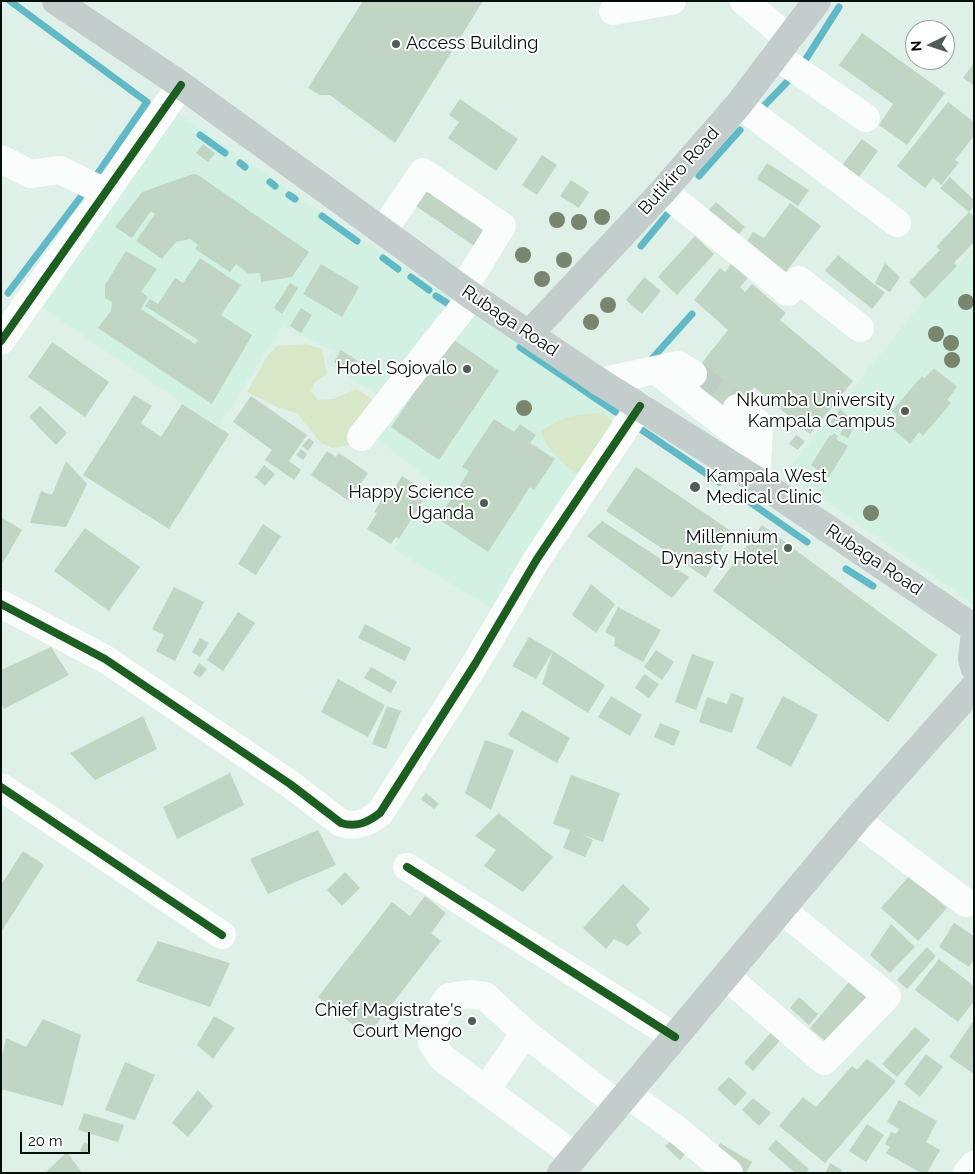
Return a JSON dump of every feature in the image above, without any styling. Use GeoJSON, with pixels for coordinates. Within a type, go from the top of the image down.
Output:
{"type":"FeatureCollection","features":[{"type":"Feature","properties":{"kind":"main road","name":"Rubaga Road"},"geometry":{"type":"LineString","coordinates":[[56,1],[181,85],[468,292],[600,382],[756,480],[974,628]]}},
{"type":"Feature","properties":{"kind":"main road","name":"Butikiro Road"},"geometry":{"type":"LineString","coordinates":[[530,333],[663,191],[738,104],[817,1]]}},
{"type":"Feature","properties":{"kind":"main road"},"geometry":{"type":"LineString","coordinates":[[974,640],[972,658],[974,667]]}},
{"type":"Feature","properties":{"kind":"main road"},"geometry":{"type":"LineString","coordinates":[[568,1164],[856,820],[974,687]]}},
{"type":"Feature","properties":{"kind":"street"},"geometry":{"type":"LineString","coordinates":[[613,10],[672,1]]}},
{"type":"Feature","properties":{"kind":"street"},"geometry":{"type":"LineString","coordinates":[[744,1],[782,47],[866,118]]}},
{"type":"Feature","properties":{"kind":"street"},"geometry":{"type":"LineString","coordinates":[[2,340],[181,85]]}},
{"type":"Feature","properties":{"kind":"street"},"geometry":{"type":"LineString","coordinates":[[738,104],[897,223]]}},
{"type":"Feature","properties":{"kind":"street"},"geometry":{"type":"LineString","coordinates":[[1,159],[30,174],[60,170],[106,192]]}},
{"type":"Feature","properties":{"kind":"street"},"geometry":{"type":"LineString","coordinates":[[361,437],[468,292],[502,226],[423,172],[383,231]]}},
{"type":"Feature","properties":{"kind":"street"},"geometry":{"type":"LineString","coordinates":[[663,191],[788,292],[799,280],[860,328]]}},
{"type":"Feature","properties":{"kind":"street"},"geometry":{"type":"LineString","coordinates":[[600,382],[683,367],[759,437]]}},
{"type":"Feature","properties":{"kind":"street"},"geometry":{"type":"LineString","coordinates":[[743,401],[759,402],[756,480]]}},
{"type":"Feature","properties":{"kind":"street"},"geometry":{"type":"LineString","coordinates":[[1,604],[104,659],[290,784],[341,823],[349,826],[368,822],[380,814],[475,664],[536,559],[640,406]]}},
{"type":"Feature","properties":{"kind":"street"},"geometry":{"type":"LineString","coordinates":[[1,787],[222,935]]}},
{"type":"Feature","properties":{"kind":"street"},"geometry":{"type":"LineString","coordinates":[[856,820],[966,903]]}},
{"type":"Feature","properties":{"kind":"street"},"geometry":{"type":"LineString","coordinates":[[406,868],[675,1037]]}},
{"type":"Feature","properties":{"kind":"street"},"geometry":{"type":"LineString","coordinates":[[726,976],[824,1061],[887,996],[781,909]]}},
{"type":"Feature","properties":{"kind":"street"},"geometry":{"type":"LineString","coordinates":[[568,1164],[486,1090],[441,1056],[432,1042],[434,1018],[449,997],[469,994],[486,996],[525,1033],[622,1099],[676,1129],[729,1173]]}},
{"type":"Feature","properties":{"kind":"street"},"geometry":{"type":"LineString","coordinates":[[486,1090],[525,1033]]}},
{"type":"Feature","properties":{"kind":"street"},"geometry":{"type":"LineString","coordinates":[[968,1173],[974,1165]]}},
{"type":"Feature","properties":{"kind":"shaded area"},"geometry":{"type":"Polygon","coordinates":[[[177,113],[342,227],[453,300],[377,395],[326,362],[332,351],[283,326],[218,427],[37,304],[177,113]]]}},
{"type":"Feature","properties":{"kind":"shaded area","name":"Nkumba University Kampala Campus"},"geometry":{"type":"Polygon","coordinates":[[[974,248],[973,604],[785,473],[925,299],[974,248]]]}},
{"type":"Feature","properties":{"kind":"shaded area"},"geometry":{"type":"Polygon","coordinates":[[[468,309],[618,408],[496,611],[394,549],[436,485],[369,432],[468,309]]]}},
{"type":"Feature","properties":{"kind":"shaded area"},"geometry":{"type":"Polygon","coordinates":[[[307,344],[322,349],[327,374],[315,382],[311,391],[318,400],[334,399],[356,389],[371,398],[376,425],[349,445],[332,448],[321,443],[297,413],[279,408],[247,392],[268,355],[277,346],[307,344]]]}},
{"type":"Feature","properties":{"kind":"shaded area"},"geometry":{"type":"Polygon","coordinates":[[[604,413],[614,424],[616,462],[575,473],[555,455],[541,432],[556,422],[571,416],[604,413]]]}},
{"type":"Feature","properties":{"kind":"building","name":"Access Building"},"geometry":{"type":"Polygon","coordinates":[[[363,1],[483,1],[395,143],[330,95],[320,95],[308,88],[363,1]]]}},
{"type":"Feature","properties":{"kind":"building"},"geometry":{"type":"Polygon","coordinates":[[[862,33],[905,64],[905,70],[913,70],[945,93],[907,145],[879,125],[893,104],[839,65],[862,33]]]}},
{"type":"Feature","properties":{"kind":"building"},"geometry":{"type":"Polygon","coordinates":[[[974,63],[974,85],[963,78],[974,63]]]}},
{"type":"Feature","properties":{"kind":"building"},"geometry":{"type":"Polygon","coordinates":[[[460,99],[518,139],[496,171],[448,138],[459,122],[449,115],[460,99]]]}},
{"type":"Feature","properties":{"kind":"building"},"geometry":{"type":"Polygon","coordinates":[[[948,102],[974,122],[974,136],[955,160],[959,163],[941,185],[933,178],[925,188],[897,166],[948,102]]]}},
{"type":"Feature","properties":{"kind":"building"},"geometry":{"type":"Polygon","coordinates":[[[862,139],[878,151],[856,181],[840,168],[862,139]]]}},
{"type":"Feature","properties":{"kind":"building"},"geometry":{"type":"Polygon","coordinates":[[[203,144],[215,153],[208,162],[196,153],[203,144]]]}},
{"type":"Feature","properties":{"kind":"building"},"geometry":{"type":"Polygon","coordinates":[[[542,155],[557,165],[537,195],[522,185],[542,155]]]}},
{"type":"Feature","properties":{"kind":"building"},"geometry":{"type":"Polygon","coordinates":[[[767,163],[809,190],[798,206],[757,179],[767,163]]]}},
{"type":"Feature","properties":{"kind":"building"},"geometry":{"type":"Polygon","coordinates":[[[193,174],[198,175],[309,252],[292,277],[261,282],[260,273],[249,274],[236,264],[230,272],[195,249],[198,245],[190,239],[176,242],[162,259],[136,241],[155,214],[151,211],[132,238],[115,227],[142,192],[193,174]]]}},
{"type":"Feature","properties":{"kind":"building"},"geometry":{"type":"Polygon","coordinates":[[[950,177],[974,200],[974,206],[969,212],[940,188],[950,177]]]}},
{"type":"Feature","properties":{"kind":"building"},"geometry":{"type":"Polygon","coordinates":[[[429,180],[496,226],[480,250],[413,204],[429,180]]]}},
{"type":"Feature","properties":{"kind":"building"},"geometry":{"type":"Polygon","coordinates":[[[571,180],[589,192],[579,208],[560,196],[571,180]]]}},
{"type":"Feature","properties":{"kind":"building"},"geometry":{"type":"Polygon","coordinates":[[[716,202],[745,227],[732,242],[703,216],[716,202]]]}},
{"type":"Feature","properties":{"kind":"building"},"geometry":{"type":"Polygon","coordinates":[[[790,203],[821,226],[785,273],[742,249],[753,232],[764,238],[790,203]]]}},
{"type":"Feature","properties":{"kind":"building"},"geometry":{"type":"Polygon","coordinates":[[[969,212],[974,216],[974,242],[954,263],[957,266],[925,299],[909,282],[940,250],[936,247],[969,212]]]}},
{"type":"Feature","properties":{"kind":"building"},"geometry":{"type":"Polygon","coordinates":[[[695,236],[714,254],[677,295],[658,277],[695,236]]]}},
{"type":"Feature","properties":{"kind":"building"},"geometry":{"type":"Polygon","coordinates":[[[126,251],[157,269],[141,292],[148,297],[141,309],[195,344],[198,340],[145,306],[150,299],[158,304],[175,278],[183,283],[200,258],[241,285],[221,315],[252,335],[212,404],[98,328],[111,311],[112,302],[105,298],[105,285],[126,251]]]}},
{"type":"Feature","properties":{"kind":"building"},"geometry":{"type":"Polygon","coordinates":[[[838,255],[885,293],[872,309],[825,271],[838,255]]]}},
{"type":"Feature","properties":{"kind":"building"},"geometry":{"type":"Polygon","coordinates":[[[885,263],[900,277],[890,292],[875,283],[885,263]]]}},
{"type":"Feature","properties":{"kind":"building"},"geometry":{"type":"Polygon","coordinates":[[[321,264],[359,287],[342,317],[303,294],[321,264]]]}},
{"type":"Feature","properties":{"kind":"building"},"geometry":{"type":"Polygon","coordinates":[[[731,264],[748,278],[740,287],[745,292],[752,284],[786,313],[780,320],[853,381],[810,434],[754,387],[725,423],[682,388],[728,330],[694,300],[720,268],[725,272],[731,264]]]}},
{"type":"Feature","properties":{"kind":"building"},"geometry":{"type":"Polygon","coordinates":[[[644,277],[661,291],[642,314],[626,300],[644,277]]]}},
{"type":"Feature","properties":{"kind":"building"},"geometry":{"type":"Polygon","coordinates":[[[290,283],[298,288],[282,314],[274,308],[290,283]]]}},
{"type":"Feature","properties":{"kind":"building"},"geometry":{"type":"Polygon","coordinates":[[[301,308],[312,315],[301,333],[290,326],[301,308]]]}},
{"type":"Feature","properties":{"kind":"building"},"geometry":{"type":"Polygon","coordinates":[[[451,338],[499,371],[439,460],[391,427],[451,338]]]}},
{"type":"Feature","properties":{"kind":"building"},"geometry":{"type":"Polygon","coordinates":[[[52,342],[109,382],[85,417],[28,377],[52,342]]]}},
{"type":"Feature","properties":{"kind":"building"},"geometry":{"type":"Polygon","coordinates":[[[341,350],[358,361],[350,373],[334,362],[341,350]]]}},
{"type":"Feature","properties":{"kind":"building"},"geometry":{"type":"Polygon","coordinates":[[[934,368],[957,387],[947,400],[951,403],[923,436],[919,432],[910,444],[888,425],[896,415],[892,411],[922,376],[925,378],[934,368]]]}},
{"type":"Feature","properties":{"kind":"building"},"geometry":{"type":"Polygon","coordinates":[[[134,395],[152,406],[141,423],[161,437],[182,404],[229,434],[169,529],[83,475],[134,395]]]}},
{"type":"Feature","properties":{"kind":"building"},"geometry":{"type":"Polygon","coordinates":[[[251,396],[307,435],[289,461],[301,470],[294,480],[265,460],[272,450],[233,422],[251,396]]]}},
{"type":"Feature","properties":{"kind":"building"},"geometry":{"type":"Polygon","coordinates":[[[40,406],[67,433],[56,445],[29,417],[40,406]]]}},
{"type":"Feature","properties":{"kind":"building"},"geometry":{"type":"Polygon","coordinates":[[[840,409],[849,417],[839,430],[830,423],[840,409]]]}},
{"type":"Feature","properties":{"kind":"building"},"geometry":{"type":"Polygon","coordinates":[[[494,419],[514,432],[520,424],[536,435],[530,443],[555,459],[534,490],[530,487],[488,552],[438,519],[469,471],[462,467],[494,419]]]}},
{"type":"Feature","properties":{"kind":"building"},"geometry":{"type":"Polygon","coordinates":[[[846,423],[854,427],[848,438],[840,434],[846,423]]]}},
{"type":"Feature","properties":{"kind":"building"},"geometry":{"type":"Polygon","coordinates":[[[834,433],[838,436],[836,439],[848,446],[829,477],[811,465],[830,435],[832,436],[834,433]]]}},
{"type":"Feature","properties":{"kind":"building"},"geometry":{"type":"Polygon","coordinates":[[[796,435],[805,441],[798,450],[789,444],[796,435]]]}},
{"type":"Feature","properties":{"kind":"building"},"geometry":{"type":"Polygon","coordinates":[[[309,438],[314,442],[308,451],[302,446],[309,438]]]}},
{"type":"Feature","properties":{"kind":"building"},"geometry":{"type":"Polygon","coordinates":[[[301,449],[307,454],[303,460],[296,455],[301,449]]]}},
{"type":"Feature","properties":{"kind":"building"},"geometry":{"type":"Polygon","coordinates":[[[327,451],[336,457],[339,453],[368,473],[349,501],[311,475],[327,451]]]}},
{"type":"Feature","properties":{"kind":"building"},"geometry":{"type":"Polygon","coordinates":[[[66,461],[87,484],[66,527],[30,523],[41,491],[52,495],[66,461]]]}},
{"type":"Feature","properties":{"kind":"building"},"geometry":{"type":"Polygon","coordinates":[[[264,465],[275,474],[265,486],[255,477],[264,465]]]}},
{"type":"Feature","properties":{"kind":"building"},"geometry":{"type":"Polygon","coordinates":[[[636,467],[731,531],[706,578],[606,511],[636,467]]]}},
{"type":"Feature","properties":{"kind":"building"},"geometry":{"type":"Polygon","coordinates":[[[402,476],[426,491],[422,498],[424,499],[399,539],[396,537],[391,544],[367,529],[377,513],[374,512],[387,491],[391,494],[402,476]]]}},
{"type":"Feature","properties":{"kind":"building"},"geometry":{"type":"Polygon","coordinates":[[[1,517],[22,530],[1,566],[1,517]]]}},
{"type":"Feature","properties":{"kind":"building"},"geometry":{"type":"Polygon","coordinates":[[[602,521],[689,577],[672,598],[587,536],[602,521]]]}},
{"type":"Feature","properties":{"kind":"building"},"geometry":{"type":"Polygon","coordinates":[[[263,524],[281,536],[256,575],[238,564],[263,524]]]}},
{"type":"Feature","properties":{"kind":"building"},"geometry":{"type":"Polygon","coordinates":[[[762,525],[937,655],[888,722],[713,591],[762,525]]]}},
{"type":"Feature","properties":{"kind":"building"},"geometry":{"type":"Polygon","coordinates":[[[85,528],[140,567],[109,611],[54,571],[85,528]]]}},
{"type":"Feature","properties":{"kind":"building"},"geometry":{"type":"Polygon","coordinates":[[[591,584],[615,604],[596,633],[572,615],[591,584]]]}},
{"type":"Feature","properties":{"kind":"building"},"geometry":{"type":"Polygon","coordinates":[[[174,587],[204,602],[175,661],[156,651],[164,635],[152,629],[174,587]]]}},
{"type":"Feature","properties":{"kind":"building"},"geometry":{"type":"Polygon","coordinates":[[[618,607],[661,630],[643,662],[614,646],[615,638],[605,632],[618,607]]]}},
{"type":"Feature","properties":{"kind":"building"},"geometry":{"type":"Polygon","coordinates":[[[238,612],[255,623],[223,671],[207,660],[238,612]]]}},
{"type":"Feature","properties":{"kind":"building"},"geometry":{"type":"Polygon","coordinates":[[[365,624],[411,648],[405,661],[358,638],[365,624]]]}},
{"type":"Feature","properties":{"kind":"building"},"geometry":{"type":"Polygon","coordinates":[[[529,637],[553,651],[536,679],[512,666],[529,637]]]}},
{"type":"Feature","properties":{"kind":"building"},"geometry":{"type":"Polygon","coordinates":[[[200,638],[209,643],[200,657],[192,652],[200,638]]]}},
{"type":"Feature","properties":{"kind":"building"},"geometry":{"type":"Polygon","coordinates":[[[51,647],[69,675],[4,709],[1,704],[1,670],[51,647]]]}},
{"type":"Feature","properties":{"kind":"building"},"geometry":{"type":"Polygon","coordinates":[[[656,650],[674,662],[662,680],[644,667],[656,650]]]}},
{"type":"Feature","properties":{"kind":"building"},"geometry":{"type":"Polygon","coordinates":[[[553,651],[605,685],[588,713],[542,684],[553,651]]]}},
{"type":"Feature","properties":{"kind":"building"},"geometry":{"type":"Polygon","coordinates":[[[692,654],[714,662],[696,710],[675,702],[692,654]]]}},
{"type":"Feature","properties":{"kind":"building"},"geometry":{"type":"Polygon","coordinates":[[[199,663],[207,669],[200,678],[193,673],[199,663]]]}},
{"type":"Feature","properties":{"kind":"building"},"geometry":{"type":"Polygon","coordinates":[[[371,667],[397,682],[391,693],[364,678],[371,667]]]}},
{"type":"Feature","properties":{"kind":"building"},"geometry":{"type":"Polygon","coordinates":[[[644,674],[659,684],[649,698],[635,688],[644,674]]]}},
{"type":"Feature","properties":{"kind":"building"},"geometry":{"type":"Polygon","coordinates":[[[338,679],[385,705],[368,737],[321,712],[338,679]]]}},
{"type":"Feature","properties":{"kind":"building"},"geometry":{"type":"Polygon","coordinates":[[[731,693],[744,698],[732,733],[699,722],[707,697],[727,704],[731,693]]]}},
{"type":"Feature","properties":{"kind":"building"},"geometry":{"type":"Polygon","coordinates":[[[611,696],[642,715],[630,736],[598,717],[611,696]]]}},
{"type":"Feature","properties":{"kind":"building"},"geometry":{"type":"Polygon","coordinates":[[[783,696],[818,715],[791,767],[756,748],[783,696]]]}},
{"type":"Feature","properties":{"kind":"building"},"geometry":{"type":"Polygon","coordinates":[[[387,706],[401,711],[386,749],[372,744],[387,706]]]}},
{"type":"Feature","properties":{"kind":"building"},"geometry":{"type":"Polygon","coordinates":[[[522,710],[570,738],[557,763],[508,735],[522,710]]]}},
{"type":"Feature","properties":{"kind":"building"},"geometry":{"type":"Polygon","coordinates":[[[143,716],[157,749],[95,780],[70,753],[143,716]]]}},
{"type":"Feature","properties":{"kind":"building"},"geometry":{"type":"Polygon","coordinates":[[[660,723],[680,731],[674,746],[654,737],[660,723]]]}},
{"type":"Feature","properties":{"kind":"building"},"geometry":{"type":"Polygon","coordinates":[[[485,740],[514,750],[491,810],[465,793],[485,740]]]}},
{"type":"Feature","properties":{"kind":"building"},"geometry":{"type":"Polygon","coordinates":[[[230,773],[244,805],[177,839],[163,807],[230,773]]]}},
{"type":"Feature","properties":{"kind":"building"},"geometry":{"type":"Polygon","coordinates":[[[571,775],[620,793],[603,842],[581,834],[593,840],[585,857],[563,848],[570,830],[553,824],[571,775]]]}},
{"type":"Feature","properties":{"kind":"building"},"geometry":{"type":"Polygon","coordinates":[[[426,793],[439,804],[434,809],[421,799],[426,793]]]}},
{"type":"Feature","properties":{"kind":"building"},"geometry":{"type":"Polygon","coordinates":[[[499,813],[553,857],[523,892],[484,866],[496,850],[475,836],[499,813]]]}},
{"type":"Feature","properties":{"kind":"building"},"geometry":{"type":"Polygon","coordinates":[[[318,830],[336,865],[268,894],[250,859],[318,830]]]}},
{"type":"Feature","properties":{"kind":"building"},"geometry":{"type":"Polygon","coordinates":[[[23,851],[44,865],[3,929],[1,928],[1,885],[23,851]]]}},
{"type":"Feature","properties":{"kind":"building"},"geometry":{"type":"Polygon","coordinates":[[[345,872],[360,888],[342,906],[327,890],[345,872]]]}},
{"type":"Feature","properties":{"kind":"building"},"geometry":{"type":"Polygon","coordinates":[[[910,875],[947,908],[918,941],[881,908],[910,875]]]}},
{"type":"Feature","properties":{"kind":"building"},"geometry":{"type":"Polygon","coordinates":[[[623,884],[650,909],[636,925],[641,933],[628,946],[614,939],[606,949],[583,928],[623,884]]]}},
{"type":"Feature","properties":{"kind":"building"},"geometry":{"type":"Polygon","coordinates":[[[425,896],[446,913],[431,933],[441,941],[367,1036],[318,997],[392,902],[410,916],[425,896]]]}},
{"type":"Feature","properties":{"kind":"building"},"geometry":{"type":"Polygon","coordinates":[[[954,923],[974,936],[974,960],[969,967],[939,947],[954,923]]]}},
{"type":"Feature","properties":{"kind":"building"},"geometry":{"type":"Polygon","coordinates":[[[891,924],[915,947],[890,973],[870,955],[891,924]]]}},
{"type":"Feature","properties":{"kind":"building"},"geometry":{"type":"Polygon","coordinates":[[[158,941],[230,963],[210,1007],[136,981],[158,941]]]}},
{"type":"Feature","properties":{"kind":"building"},"geometry":{"type":"Polygon","coordinates":[[[927,947],[936,956],[907,989],[897,980],[927,947]]]}},
{"type":"Feature","properties":{"kind":"building"},"geometry":{"type":"Polygon","coordinates":[[[939,959],[974,986],[974,1001],[958,1022],[915,990],[939,959]]]}},
{"type":"Feature","properties":{"kind":"building"},"geometry":{"type":"Polygon","coordinates":[[[854,976],[876,995],[832,1047],[810,1028],[854,976]]]}},
{"type":"Feature","properties":{"kind":"building"},"geometry":{"type":"Polygon","coordinates":[[[799,997],[818,1014],[809,1025],[790,1008],[799,997]]]}},
{"type":"Feature","properties":{"kind":"building"},"geometry":{"type":"Polygon","coordinates":[[[214,1016],[235,1028],[213,1059],[197,1045],[214,1016]]]}},
{"type":"Feature","properties":{"kind":"building"},"geometry":{"type":"Polygon","coordinates":[[[43,1019],[81,1035],[63,1106],[1,1089],[1,1061],[6,1038],[26,1047],[43,1019]]]}},
{"type":"Feature","properties":{"kind":"building"},"geometry":{"type":"Polygon","coordinates":[[[974,1020],[974,1074],[949,1057],[974,1020]]]}},
{"type":"Feature","properties":{"kind":"building"},"geometry":{"type":"Polygon","coordinates":[[[915,1027],[930,1040],[897,1077],[882,1064],[915,1027]]]}},
{"type":"Feature","properties":{"kind":"building"},"geometry":{"type":"Polygon","coordinates":[[[774,1029],[783,1037],[753,1071],[744,1063],[774,1029]]]}},
{"type":"Feature","properties":{"kind":"building"},"geometry":{"type":"Polygon","coordinates":[[[926,1054],[943,1067],[920,1097],[904,1084],[926,1054]]]}},
{"type":"Feature","properties":{"kind":"building"},"geometry":{"type":"Polygon","coordinates":[[[867,1059],[896,1081],[825,1163],[779,1126],[803,1097],[816,1107],[852,1066],[857,1070],[867,1059]]]}},
{"type":"Feature","properties":{"kind":"building"},"geometry":{"type":"Polygon","coordinates":[[[125,1062],[155,1075],[135,1120],[105,1110],[125,1062]]]}},
{"type":"Feature","properties":{"kind":"building"},"geometry":{"type":"Polygon","coordinates":[[[729,1077],[747,1093],[735,1106],[717,1089],[729,1077]]]}},
{"type":"Feature","properties":{"kind":"building"},"geometry":{"type":"Polygon","coordinates":[[[198,1090],[213,1106],[188,1137],[172,1123],[198,1090]]]}},
{"type":"Feature","properties":{"kind":"building"},"geometry":{"type":"Polygon","coordinates":[[[753,1098],[771,1113],[759,1126],[742,1110],[753,1098]]]}},
{"type":"Feature","properties":{"kind":"building"},"geometry":{"type":"Polygon","coordinates":[[[899,1100],[937,1121],[926,1142],[940,1150],[927,1173],[921,1173],[886,1153],[890,1147],[885,1144],[891,1132],[896,1134],[899,1129],[887,1122],[899,1100]]]}},
{"type":"Feature","properties":{"kind":"building"},"geometry":{"type":"Polygon","coordinates":[[[84,1113],[124,1125],[118,1142],[78,1130],[84,1113]]]}},
{"type":"Feature","properties":{"kind":"building"},"geometry":{"type":"Polygon","coordinates":[[[867,1124],[884,1135],[866,1162],[849,1151],[867,1124]]]}},
{"type":"Feature","properties":{"kind":"building"},"geometry":{"type":"Polygon","coordinates":[[[676,1135],[691,1148],[680,1160],[665,1146],[676,1135]]]}},
{"type":"Feature","properties":{"kind":"building"},"geometry":{"type":"Polygon","coordinates":[[[776,1140],[809,1169],[806,1173],[795,1173],[768,1149],[776,1140]]]}},
{"type":"Feature","properties":{"kind":"building"},"geometry":{"type":"Polygon","coordinates":[[[84,1142],[90,1145],[86,1154],[80,1151],[84,1142]]]}},
{"type":"Feature","properties":{"kind":"building"},"geometry":{"type":"Polygon","coordinates":[[[720,1143],[752,1162],[746,1173],[713,1155],[720,1143]]]}},
{"type":"Feature","properties":{"kind":"building"},"geometry":{"type":"Polygon","coordinates":[[[67,1152],[82,1173],[45,1173],[67,1152]]]}},
{"type":"Feature","properties":{"kind":"building"},"geometry":{"type":"Polygon","coordinates":[[[830,1163],[842,1170],[840,1173],[825,1173],[830,1163]]]}},
{"type":"Feature","properties":{"kind":"waterway"},"geometry":{"type":"LineString","coordinates":[[10,1],[147,102],[94,179]]}},
{"type":"Feature","properties":{"kind":"waterway"},"geometry":{"type":"LineString","coordinates":[[806,59],[839,7]]}},
{"type":"Feature","properties":{"kind":"waterway"},"geometry":{"type":"LineString","coordinates":[[761,109],[787,82]]}},
{"type":"Feature","properties":{"kind":"waterway"},"geometry":{"type":"LineString","coordinates":[[699,176],[740,130]]}},
{"type":"Feature","properties":{"kind":"waterway"},"geometry":{"type":"LineString","coordinates":[[200,135],[225,153]]}},
{"type":"Feature","properties":{"kind":"waterway"},"geometry":{"type":"LineString","coordinates":[[240,163],[245,167]]}},
{"type":"Feature","properties":{"kind":"waterway"},"geometry":{"type":"LineString","coordinates":[[270,182],[275,186]]}},
{"type":"Feature","properties":{"kind":"waterway"},"geometry":{"type":"LineString","coordinates":[[8,293],[86,190]]}},
{"type":"Feature","properties":{"kind":"waterway"},"geometry":{"type":"LineString","coordinates":[[289,195],[295,199]]}},
{"type":"Feature","properties":{"kind":"waterway"},"geometry":{"type":"LineString","coordinates":[[641,246],[670,211]]}},
{"type":"Feature","properties":{"kind":"waterway"},"geometry":{"type":"LineString","coordinates":[[322,216],[357,241]]}},
{"type":"Feature","properties":{"kind":"waterway"},"geometry":{"type":"LineString","coordinates":[[383,258],[398,269]]}},
{"type":"Feature","properties":{"kind":"waterway"},"geometry":{"type":"LineString","coordinates":[[411,277],[429,290]]}},
{"type":"Feature","properties":{"kind":"waterway"},"geometry":{"type":"LineString","coordinates":[[436,296],[450,305]]}},
{"type":"Feature","properties":{"kind":"waterway"},"geometry":{"type":"LineString","coordinates":[[649,362],[692,314]]}},
{"type":"Feature","properties":{"kind":"waterway"},"geometry":{"type":"LineString","coordinates":[[520,347],[616,412]]}},
{"type":"Feature","properties":{"kind":"waterway"},"geometry":{"type":"LineString","coordinates":[[636,426],[719,482]]}},
{"type":"Feature","properties":{"kind":"waterway"},"geometry":{"type":"LineString","coordinates":[[741,496],[807,542]]}},
{"type":"Feature","properties":{"kind":"waterway"},"geometry":{"type":"LineString","coordinates":[[846,569],[873,586]]}},
{"type":"Feature","properties":{"kind":"tunnel"},"geometry":{"type":"LineString","coordinates":[[693,374],[737,408]]}},
{"type":"Feature","properties":{"kind":"cycle path"},"geometry":{"type":"LineString","coordinates":[[1,341],[181,85]]}},
{"type":"Feature","properties":{"kind":"cycle path"},"geometry":{"type":"LineString","coordinates":[[1,604],[105,659],[290,784],[341,823],[352,825],[362,823],[380,813],[475,664],[537,559],[640,406]]}},
{"type":"Feature","properties":{"kind":"cycle path"},"geometry":{"type":"LineString","coordinates":[[1,787],[222,935]]}},
{"type":"Feature","properties":{"kind":"cycle path"},"geometry":{"type":"LineString","coordinates":[[407,867],[675,1037]]}},
{"type":"Feature","properties":{"kind":"place","name":"Access Building"},"geometry":{"type":"Point","coordinates":[396,44]}},
{"type":"Feature","properties":{"kind":"place","name":"Hotel Sojovalo"},"geometry":{"type":"Point","coordinates":[467,369]}},
{"type":"Feature","properties":{"kind":"place","name":"Nkumba University Kampala Campus"},"geometry":{"type":"Point","coordinates":[905,411]}},
{"type":"Feature","properties":{"kind":"place","name":"Kampala West Medical Clinic"},"geometry":{"type":"Point","coordinates":[695,487]}},
{"type":"Feature","properties":{"kind":"place","name":"Happy Science Uganda"},"geometry":{"type":"Point","coordinates":[484,503]}},
{"type":"Feature","properties":{"kind":"place","name":"Millennium Dynasty Hotel"},"geometry":{"type":"Point","coordinates":[788,548]}},
{"type":"Feature","properties":{"kind":"place","name":"Chief Magistrate's Court Mengo"},"geometry":{"type":"Point","coordinates":[472,1021]}}]}
